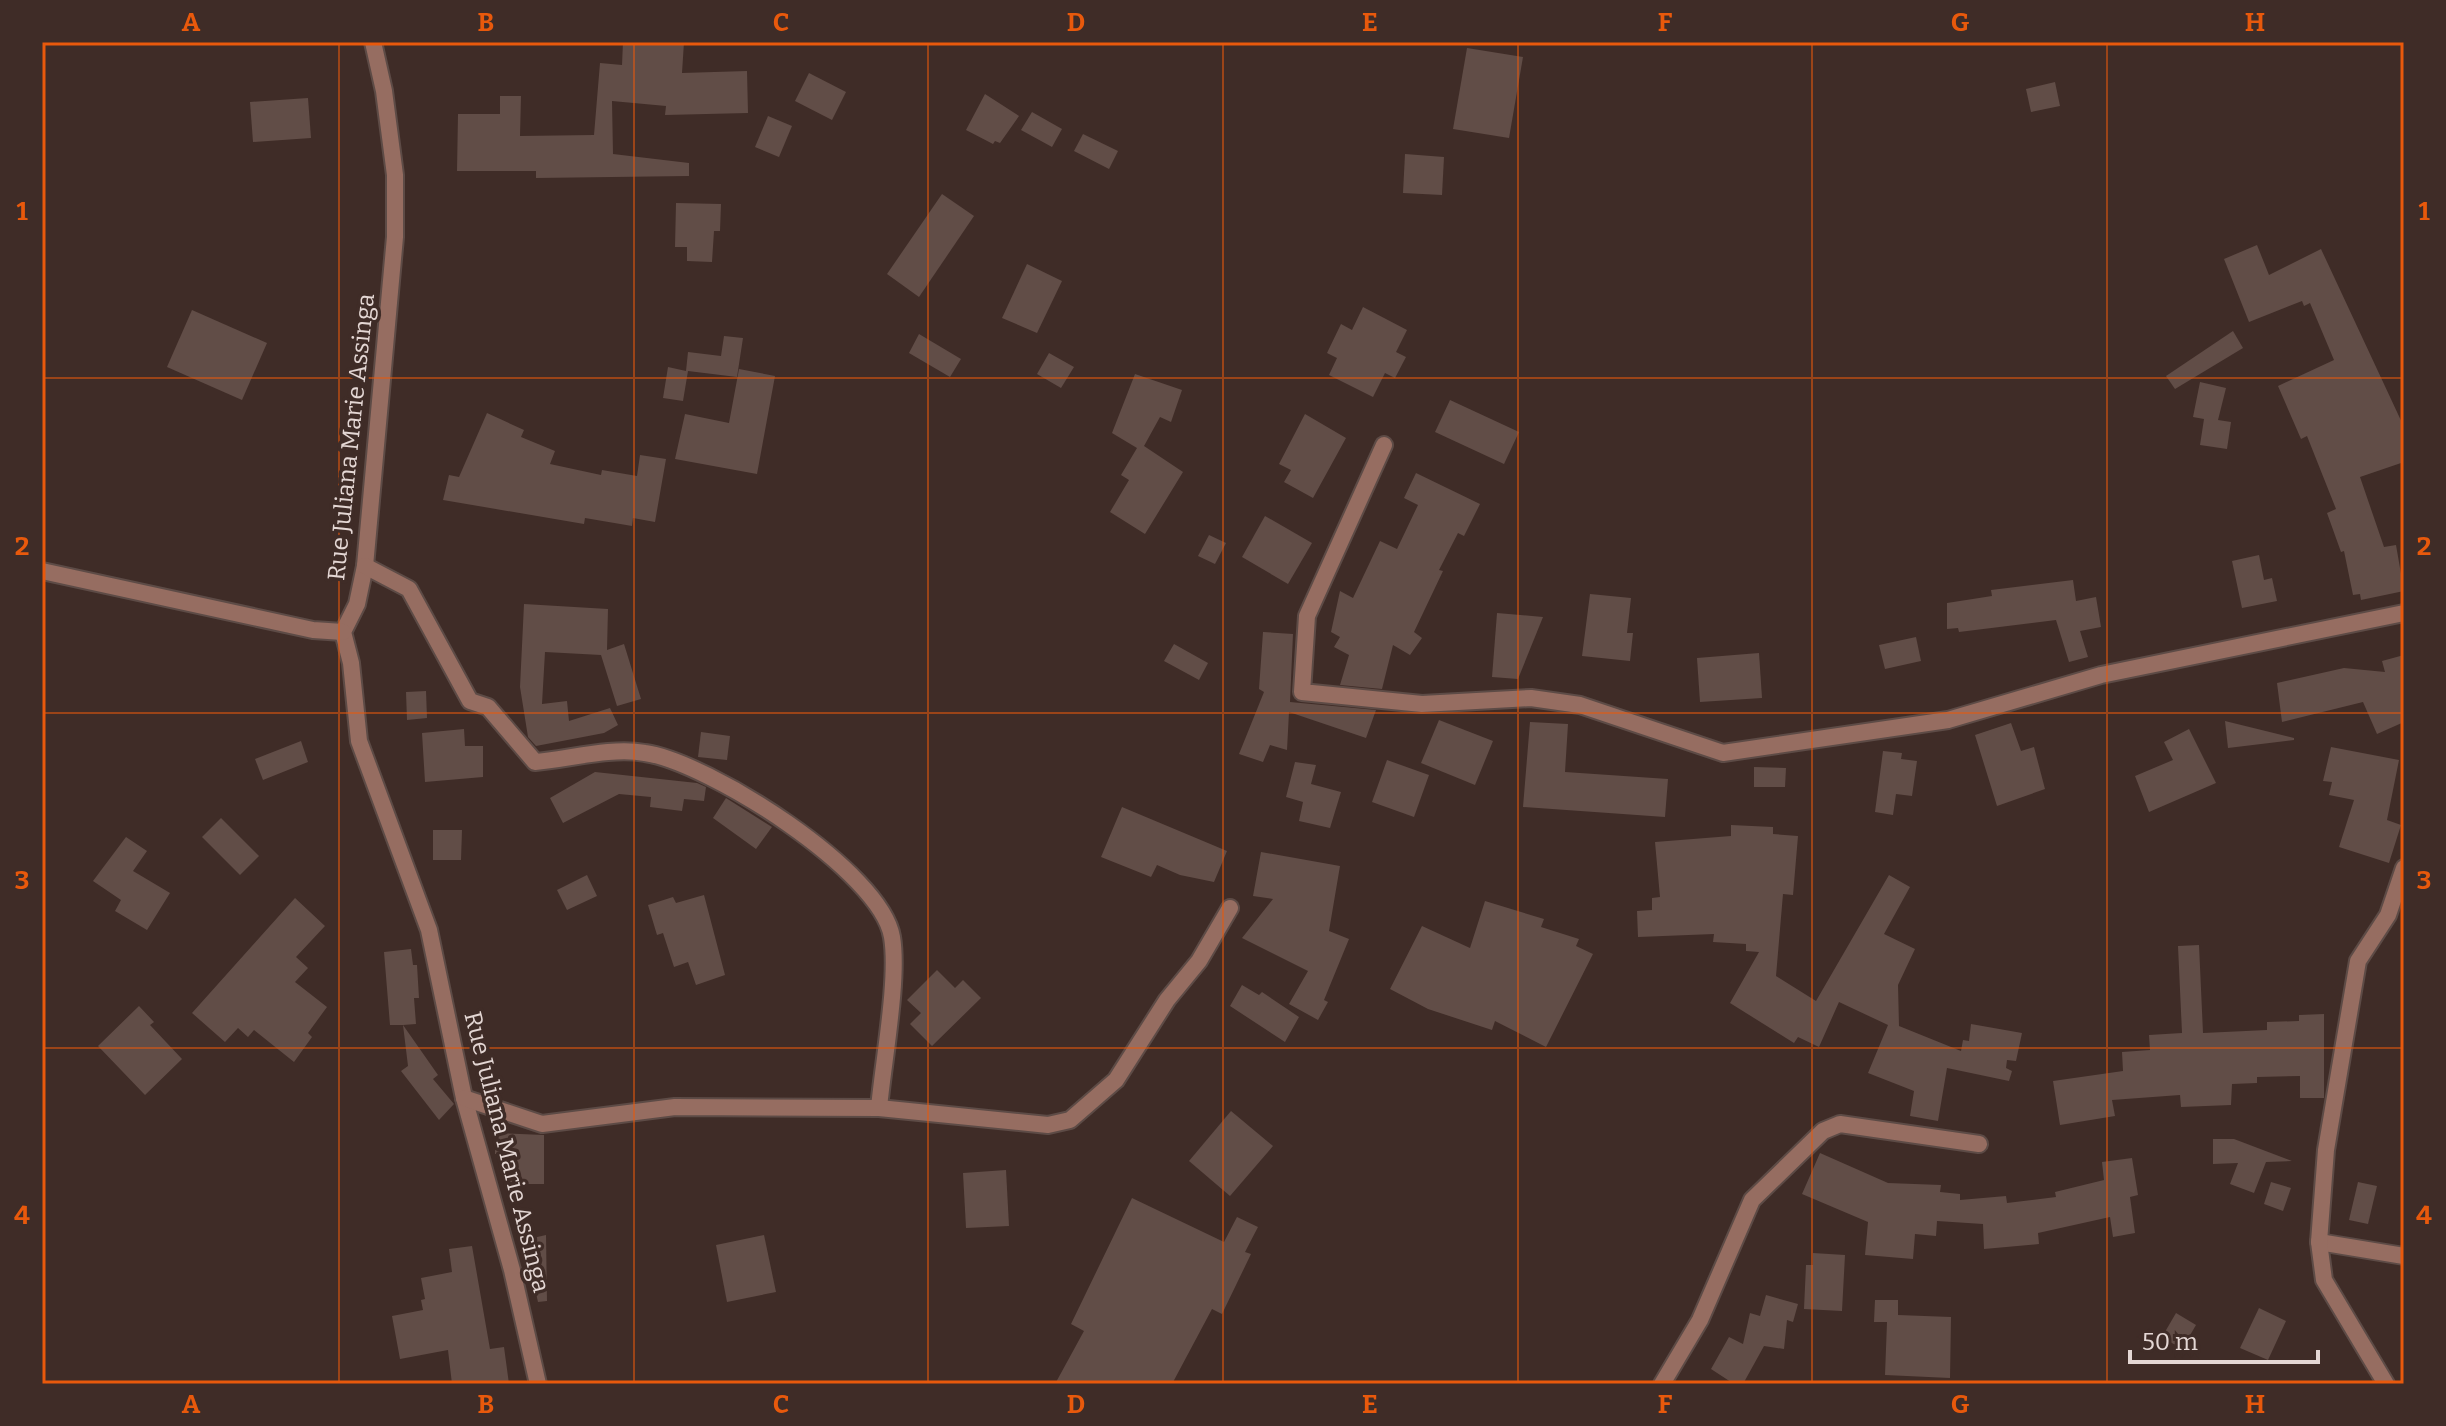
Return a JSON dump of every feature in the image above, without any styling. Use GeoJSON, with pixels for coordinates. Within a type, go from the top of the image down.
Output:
{"type":"FeatureCollection","features":[{"type":"Feature","properties":{"kind":"street","name":"Rue Juliana Marie Assinga"},"geometry":{"type":"LineString","coordinates":[[373,42],[384,91],[395,175],[395,237],[365,566],[357,604],[343,632],[351,663],[359,741],[429,930],[464,1098],[512,1270],[538,1384]]}},
{"type":"Feature","properties":{"kind":"street"},"geometry":{"type":"LineString","coordinates":[[1384,445],[1307,616],[1302,692],[1422,704],[1531,698],[1568,703],[1723,753],[1948,720],[2101,675],[2404,613]]}},
{"type":"Feature","properties":{"kind":"street"},"geometry":{"type":"LineString","coordinates":[[365,566],[409,589],[470,701],[488,707],[535,762],[643,752],[672,760],[706,773],[772,813],[856,880],[892,935],[879,1108]]}},
{"type":"Feature","properties":{"kind":"street"},"geometry":{"type":"LineString","coordinates":[[42,571],[313,630],[343,632]]}},
{"type":"Feature","properties":{"kind":"street"},"geometry":{"type":"LineString","coordinates":[[2386,1384],[2324,1280],[2319,1242],[2326,1150],[2358,961],[2388,915],[2404,868]]}},
{"type":"Feature","properties":{"kind":"street"},"geometry":{"type":"LineString","coordinates":[[464,1098],[542,1124],[675,1107],[879,1108],[1048,1125],[1070,1120],[1116,1080],[1153,1020],[1199,961],[1230,908]]}},
{"type":"Feature","properties":{"kind":"street"},"geometry":{"type":"LineString","coordinates":[[1662,1384],[1700,1320],[1752,1200],[1770,1178],[1823,1131],[1840,1124],[1979,1144]]}},
{"type":"Feature","properties":{"kind":"street"},"geometry":{"type":"LineString","coordinates":[[2319,1242],[2404,1256]]}},
{"type":"Feature","properties":{"kind":"building"},"geometry":{"type":"Polygon","coordinates":[[[623,42],[684,42],[682,73],[747,71],[748,113],[665,115],[666,106],[612,101],[613,154],[689,163],[689,176],[536,178],[536,171],[457,171],[458,114],[500,114],[500,96],[521,96],[520,136],[594,135],[600,63],[622,65],[623,42]]]}},
{"type":"Feature","properties":{"kind":"building"},"geometry":{"type":"Polygon","coordinates":[[[1467,48],[1523,57],[1509,138],[1453,129],[1467,48]]]}},
{"type":"Feature","properties":{"kind":"building"},"geometry":{"type":"Polygon","coordinates":[[[809,73],[846,92],[832,120],[795,101],[809,73]]]}},
{"type":"Feature","properties":{"kind":"building"},"geometry":{"type":"Polygon","coordinates":[[[2055,82],[2060,106],[2031,112],[2026,89],[2055,82]]]}},
{"type":"Feature","properties":{"kind":"building"},"geometry":{"type":"Polygon","coordinates":[[[985,94],[1019,116],[1000,143],[995,141],[993,144],[966,130],[985,94]]]}},
{"type":"Feature","properties":{"kind":"building"},"geometry":{"type":"Polygon","coordinates":[[[308,98],[311,138],[253,142],[250,102],[308,98]]]}},
{"type":"Feature","properties":{"kind":"building"},"geometry":{"type":"Polygon","coordinates":[[[1032,112],[1062,129],[1052,147],[1021,130],[1032,112]]]}},
{"type":"Feature","properties":{"kind":"building"},"geometry":{"type":"Polygon","coordinates":[[[768,116],[792,126],[779,157],[755,147],[768,116]]]}},
{"type":"Feature","properties":{"kind":"building"},"geometry":{"type":"Polygon","coordinates":[[[1083,134],[1118,151],[1109,169],[1074,151],[1083,134]]]}},
{"type":"Feature","properties":{"kind":"building"},"geometry":{"type":"Polygon","coordinates":[[[1405,154],[1444,157],[1442,195],[1403,193],[1405,154]]]}},
{"type":"Feature","properties":{"kind":"building"},"geometry":{"type":"Polygon","coordinates":[[[942,194],[974,216],[919,297],[887,274],[942,194]]]}},
{"type":"Feature","properties":{"kind":"building"},"geometry":{"type":"Polygon","coordinates":[[[676,203],[721,204],[720,231],[714,231],[712,262],[687,261],[687,247],[675,247],[676,203]]]}},
{"type":"Feature","properties":{"kind":"building"},"geometry":{"type":"Polygon","coordinates":[[[2257,245],[2269,275],[2321,249],[2404,427],[2404,462],[2360,477],[2384,547],[2396,545],[2404,591],[2361,600],[2360,594],[2353,595],[2344,551],[2341,552],[2327,513],[2336,509],[2307,436],[2301,439],[2278,386],[2334,360],[2310,303],[2304,306],[2302,301],[2249,322],[2224,259],[2257,245]]]}},
{"type":"Feature","properties":{"kind":"building"},"geometry":{"type":"Polygon","coordinates":[[[1027,264],[1062,281],[1037,333],[1002,318],[1027,264]]]}},
{"type":"Feature","properties":{"kind":"building"},"geometry":{"type":"Polygon","coordinates":[[[1363,307],[1407,330],[1396,352],[1406,357],[1395,378],[1385,373],[1373,397],[1329,375],[1337,358],[1327,353],[1341,324],[1352,330],[1363,307]]]}},
{"type":"Feature","properties":{"kind":"building"},"geometry":{"type":"Polygon","coordinates":[[[192,310],[267,343],[242,400],[167,367],[192,310]]]}},
{"type":"Feature","properties":{"kind":"building"},"geometry":{"type":"Polygon","coordinates":[[[2233,331],[2243,348],[2175,389],[2166,376],[2233,331]]]}},
{"type":"Feature","properties":{"kind":"building"},"geometry":{"type":"Polygon","coordinates":[[[919,334],[961,359],[950,377],[909,353],[919,334]]]}},
{"type":"Feature","properties":{"kind":"building"},"geometry":{"type":"Polygon","coordinates":[[[724,336],[743,338],[737,377],[688,371],[683,401],[663,398],[668,367],[686,371],[688,352],[721,356],[724,336]]]}},
{"type":"Feature","properties":{"kind":"building"},"geometry":{"type":"Polygon","coordinates":[[[1049,353],[1074,367],[1061,388],[1037,374],[1049,353]]]}},
{"type":"Feature","properties":{"kind":"building"},"geometry":{"type":"Polygon","coordinates":[[[739,369],[775,376],[757,474],[675,459],[685,414],[729,423],[739,369]]]}},
{"type":"Feature","properties":{"kind":"building"},"geometry":{"type":"Polygon","coordinates":[[[1135,374],[1182,390],[1171,422],[1160,417],[1144,446],[1183,472],[1145,534],[1110,512],[1129,480],[1121,475],[1137,448],[1112,433],[1135,374]]]}},
{"type":"Feature","properties":{"kind":"building"},"geometry":{"type":"Polygon","coordinates":[[[2200,382],[2226,388],[2218,420],[2231,422],[2227,449],[2200,445],[2204,419],[2193,417],[2200,382]]]}},
{"type":"Feature","properties":{"kind":"building"},"geometry":{"type":"Polygon","coordinates":[[[1450,400],[1519,432],[1504,464],[1435,432],[1450,400]]]}},
{"type":"Feature","properties":{"kind":"building"},"geometry":{"type":"Polygon","coordinates":[[[487,413],[524,430],[521,437],[555,451],[550,464],[601,475],[602,470],[637,476],[640,455],[666,459],[655,522],[633,518],[632,526],[585,518],[584,524],[443,500],[449,475],[459,477],[487,413]]]}},
{"type":"Feature","properties":{"kind":"building"},"geometry":{"type":"Polygon","coordinates":[[[1305,414],[1346,438],[1313,498],[1284,482],[1291,470],[1279,464],[1305,414]]]}},
{"type":"Feature","properties":{"kind":"building"},"geometry":{"type":"Polygon","coordinates":[[[1416,473],[1480,504],[1464,536],[1458,533],[1439,570],[1443,571],[1414,632],[1422,638],[1410,655],[1393,645],[1382,689],[1340,685],[1349,655],[1334,647],[1340,637],[1331,632],[1340,591],[1353,598],[1380,541],[1397,549],[1418,505],[1404,498],[1416,473]]]}},
{"type":"Feature","properties":{"kind":"building"},"geometry":{"type":"Polygon","coordinates":[[[1265,516],[1312,543],[1288,584],[1242,557],[1265,516]]]}},
{"type":"Feature","properties":{"kind":"building"},"geometry":{"type":"Polygon","coordinates":[[[1209,535],[1226,543],[1215,564],[1198,556],[1209,535]]]}},
{"type":"Feature","properties":{"kind":"building"},"geometry":{"type":"Polygon","coordinates":[[[2259,555],[2264,580],[2272,578],[2277,601],[2242,608],[2232,561],[2259,555]]]}},
{"type":"Feature","properties":{"kind":"building"},"geometry":{"type":"Polygon","coordinates":[[[2073,580],[2076,601],[2096,597],[2101,627],[2080,631],[2088,657],[2069,662],[2056,620],[1959,632],[1958,628],[1947,629],[1947,603],[1992,596],[1991,590],[2073,580]]]}},
{"type":"Feature","properties":{"kind":"building"},"geometry":{"type":"Polygon","coordinates":[[[1590,594],[1631,598],[1627,633],[1633,633],[1630,661],[1582,656],[1590,594]]]}},
{"type":"Feature","properties":{"kind":"building"},"geometry":{"type":"Polygon","coordinates":[[[524,604],[608,609],[607,650],[624,644],[641,699],[617,706],[601,655],[545,652],[542,704],[567,701],[569,721],[610,708],[618,725],[604,733],[536,746],[528,737],[520,687],[524,604]]]}},
{"type":"Feature","properties":{"kind":"building"},"geometry":{"type":"Polygon","coordinates":[[[1497,613],[1543,617],[1518,679],[1492,677],[1497,613]]]}},
{"type":"Feature","properties":{"kind":"building"},"geometry":{"type":"Polygon","coordinates":[[[1263,632],[1293,634],[1290,702],[1376,710],[1366,738],[1289,712],[1287,750],[1270,745],[1263,762],[1239,754],[1264,692],[1259,689],[1263,632]]]}},
{"type":"Feature","properties":{"kind":"building"},"geometry":{"type":"Polygon","coordinates":[[[1916,637],[1921,661],[1885,669],[1879,645],[1916,637]]]}},
{"type":"Feature","properties":{"kind":"building"},"geometry":{"type":"Polygon","coordinates":[[[1174,644],[1208,663],[1199,680],[1164,661],[1174,644]]]}},
{"type":"Feature","properties":{"kind":"building"},"geometry":{"type":"Polygon","coordinates":[[[1759,653],[1762,698],[1700,702],[1697,658],[1759,653]]]}},
{"type":"Feature","properties":{"kind":"building"},"geometry":{"type":"Polygon","coordinates":[[[2404,655],[2404,722],[2377,734],[2363,702],[2282,722],[2277,683],[2344,668],[2385,672],[2382,661],[2404,655]]]}},
{"type":"Feature","properties":{"kind":"building"},"geometry":{"type":"Polygon","coordinates":[[[426,691],[427,718],[407,720],[406,692],[426,691]]]}},
{"type":"Feature","properties":{"kind":"building"},"geometry":{"type":"Polygon","coordinates":[[[1439,720],[1493,741],[1475,785],[1421,763],[1439,720]]]}},
{"type":"Feature","properties":{"kind":"building"},"geometry":{"type":"Polygon","coordinates":[[[2225,721],[2294,738],[2294,740],[2228,748],[2225,721]]]}},
{"type":"Feature","properties":{"kind":"building"},"geometry":{"type":"Polygon","coordinates":[[[1530,722],[1568,724],[1565,772],[1668,779],[1665,817],[1523,807],[1530,722]]]}},
{"type":"Feature","properties":{"kind":"building"},"geometry":{"type":"Polygon","coordinates":[[[2011,723],[2021,751],[2034,747],[2045,789],[1997,806],[1975,735],[2011,723]]]}},
{"type":"Feature","properties":{"kind":"building"},"geometry":{"type":"Polygon","coordinates":[[[464,729],[465,746],[483,746],[483,777],[425,782],[422,733],[464,729]]]}},
{"type":"Feature","properties":{"kind":"building"},"geometry":{"type":"Polygon","coordinates":[[[2189,729],[2216,783],[2149,812],[2135,776],[2173,760],[2164,742],[2189,729]]]}},
{"type":"Feature","properties":{"kind":"building"},"geometry":{"type":"Polygon","coordinates":[[[701,732],[730,736],[727,760],[698,757],[701,732]]]}},
{"type":"Feature","properties":{"kind":"building"},"geometry":{"type":"Polygon","coordinates":[[[301,741],[308,762],[263,780],[255,759],[301,741]]]}},
{"type":"Feature","properties":{"kind":"building"},"geometry":{"type":"Polygon","coordinates":[[[2331,747],[2399,760],[2387,820],[2401,825],[2389,863],[2339,847],[2354,800],[2329,795],[2332,782],[2323,781],[2331,747]]]}},
{"type":"Feature","properties":{"kind":"building"},"geometry":{"type":"Polygon","coordinates":[[[1883,751],[1902,753],[1901,759],[1917,761],[1912,796],[1896,794],[1893,815],[1875,812],[1883,751]]]}},
{"type":"Feature","properties":{"kind":"building"},"geometry":{"type":"Polygon","coordinates":[[[1387,760],[1429,775],[1414,817],[1372,802],[1387,760]]]}},
{"type":"Feature","properties":{"kind":"building"},"geometry":{"type":"Polygon","coordinates":[[[1295,762],[1316,765],[1311,784],[1341,792],[1330,828],[1299,821],[1303,802],[1286,797],[1295,762]]]}},
{"type":"Feature","properties":{"kind":"building"},"geometry":{"type":"Polygon","coordinates":[[[1754,767],[1786,768],[1785,787],[1754,787],[1754,767]]]}},
{"type":"Feature","properties":{"kind":"building"},"geometry":{"type":"Polygon","coordinates":[[[595,772],[697,783],[706,787],[704,801],[684,799],[682,811],[650,807],[651,797],[619,794],[563,823],[550,798],[595,772]]]}},
{"type":"Feature","properties":{"kind":"building"},"geometry":{"type":"Polygon","coordinates":[[[726,798],[772,827],[756,849],[713,818],[726,798]]]}},
{"type":"Feature","properties":{"kind":"building"},"geometry":{"type":"Polygon","coordinates":[[[1122,807],[1227,851],[1214,882],[1180,875],[1157,865],[1151,877],[1101,857],[1122,807]]]}},
{"type":"Feature","properties":{"kind":"building"},"geometry":{"type":"Polygon","coordinates":[[[221,818],[259,856],[240,875],[202,837],[221,818]]]}},
{"type":"Feature","properties":{"kind":"building"},"geometry":{"type":"Polygon","coordinates":[[[1731,825],[1773,827],[1773,834],[1798,836],[1793,895],[1783,894],[1776,976],[1816,1001],[1889,875],[1910,887],[1884,934],[1915,949],[1898,985],[1899,1026],[1961,1051],[1963,1040],[1969,1041],[1971,1024],[2022,1033],[2016,1061],[2007,1060],[2006,1068],[2012,1071],[2009,1081],[1947,1068],[1938,1121],[1910,1116],[1914,1091],[1868,1073],[1888,1025],[1839,1002],[1819,1047],[1798,1037],[1794,1043],[1730,1003],[1759,952],[1746,951],[1746,944],[1713,942],[1714,934],[1638,937],[1637,911],[1652,910],[1652,898],[1660,897],[1655,842],[1731,836],[1731,825]]]}},
{"type":"Feature","properties":{"kind":"building"},"geometry":{"type":"Polygon","coordinates":[[[433,830],[462,830],[461,860],[433,860],[433,830]]]}},
{"type":"Feature","properties":{"kind":"building"},"geometry":{"type":"Polygon","coordinates":[[[126,837],[147,851],[133,871],[170,893],[147,930],[115,911],[121,900],[93,881],[126,837]]]}},
{"type":"Feature","properties":{"kind":"building"},"geometry":{"type":"Polygon","coordinates":[[[1261,852],[1340,866],[1329,931],[1349,939],[1324,1000],[1328,1002],[1318,1020],[1289,1004],[1308,971],[1242,938],[1273,899],[1253,896],[1261,852]]]}},
{"type":"Feature","properties":{"kind":"building"},"geometry":{"type":"Polygon","coordinates":[[[587,875],[597,896],[567,910],[557,890],[587,875]]]}},
{"type":"Feature","properties":{"kind":"building"},"geometry":{"type":"Polygon","coordinates":[[[704,895],[725,975],[696,985],[688,962],[674,967],[663,933],[657,935],[648,905],[673,897],[676,903],[704,895]]]}},
{"type":"Feature","properties":{"kind":"building"},"geometry":{"type":"Polygon","coordinates":[[[295,898],[325,926],[296,957],[308,968],[295,982],[327,1007],[308,1033],[312,1037],[294,1062],[254,1030],[248,1037],[238,1028],[225,1042],[192,1013],[295,898]]]}},
{"type":"Feature","properties":{"kind":"building"},"geometry":{"type":"Polygon","coordinates":[[[1485,901],[1544,919],[1541,927],[1579,939],[1576,946],[1593,954],[1546,1047],[1495,1021],[1492,1030],[1428,1009],[1390,989],[1422,926],[1470,948],[1485,901]]]}},
{"type":"Feature","properties":{"kind":"building"},"geometry":{"type":"Polygon","coordinates":[[[2199,945],[2203,1033],[2267,1030],[2267,1022],[2299,1021],[2299,1015],[2324,1014],[2324,1098],[2300,1098],[2300,1076],[2257,1077],[2257,1083],[2232,1084],[2231,1105],[2181,1107],[2180,1095],[2112,1100],[2115,1116],[2060,1125],[2053,1081],[2123,1071],[2122,1052],[2150,1050],[2149,1035],[2182,1033],[2178,946],[2199,945]]]}},
{"type":"Feature","properties":{"kind":"building"},"geometry":{"type":"Polygon","coordinates":[[[411,949],[413,965],[417,965],[419,998],[414,998],[416,1024],[390,1025],[384,952],[411,949]]]}},
{"type":"Feature","properties":{"kind":"building"},"geometry":{"type":"Polygon","coordinates":[[[937,970],[955,988],[963,980],[981,998],[932,1046],[910,1024],[921,1013],[907,1000],[937,970]]]}},
{"type":"Feature","properties":{"kind":"building"},"geometry":{"type":"Polygon","coordinates":[[[1242,985],[1259,995],[1262,992],[1299,1017],[1285,1042],[1230,1006],[1242,985]]]}},
{"type":"Feature","properties":{"kind":"building"},"geometry":{"type":"Polygon","coordinates":[[[139,1006],[154,1022],[150,1025],[182,1059],[145,1095],[98,1046],[139,1006]]]}},
{"type":"Feature","properties":{"kind":"building"},"geometry":{"type":"Polygon","coordinates":[[[403,1025],[438,1075],[433,1079],[454,1104],[439,1120],[401,1071],[408,1066],[403,1025]]]}},
{"type":"Feature","properties":{"kind":"building"},"geometry":{"type":"Polygon","coordinates":[[[1231,1111],[1273,1146],[1230,1196],[1189,1161],[1231,1111]]]}},
{"type":"Feature","properties":{"kind":"building"},"geometry":{"type":"Polygon","coordinates":[[[495,1133],[544,1135],[544,1184],[509,1184],[510,1154],[495,1154],[495,1133]]]}},
{"type":"Feature","properties":{"kind":"building"},"geometry":{"type":"Polygon","coordinates":[[[2213,1139],[2234,1139],[2292,1161],[2266,1162],[2254,1193],[2230,1184],[2238,1163],[2213,1164],[2213,1139]]]}},
{"type":"Feature","properties":{"kind":"building"},"geometry":{"type":"Polygon","coordinates":[[[1820,1153],[1888,1183],[1941,1185],[1940,1192],[1960,1194],[1960,1200],[2006,1196],[2007,1203],[2056,1197],[2055,1192],[2104,1180],[2102,1162],[2132,1158],[2138,1195],[2130,1197],[2135,1233],[2113,1237],[2110,1217],[2038,1233],[2039,1244],[1984,1249],[1983,1224],[1937,1221],[1936,1236],[1915,1234],[1913,1259],[1865,1255],[1868,1222],[1802,1194],[1820,1153]]]}},
{"type":"Feature","properties":{"kind":"building"},"geometry":{"type":"Polygon","coordinates":[[[1006,1170],[1009,1226],[966,1228],[963,1173],[1006,1170]]]}},
{"type":"Feature","properties":{"kind":"building"},"geometry":{"type":"Polygon","coordinates":[[[2271,1182],[2291,1188],[2283,1211],[2264,1204],[2271,1182]]]}},
{"type":"Feature","properties":{"kind":"building"},"geometry":{"type":"Polygon","coordinates":[[[2358,1182],[2377,1186],[2368,1224],[2349,1220],[2358,1182]]]}},
{"type":"Feature","properties":{"kind":"building"},"geometry":{"type":"Polygon","coordinates":[[[1132,1198],[1224,1242],[1237,1217],[1258,1227],[1245,1252],[1251,1254],[1222,1314],[1212,1309],[1172,1384],[1055,1384],[1084,1331],[1071,1324],[1132,1198]]]}},
{"type":"Feature","properties":{"kind":"building"},"geometry":{"type":"Polygon","coordinates":[[[546,1235],[547,1301],[538,1302],[524,1240],[546,1235]]]}},
{"type":"Feature","properties":{"kind":"building"},"geometry":{"type":"Polygon","coordinates":[[[764,1235],[776,1292],[727,1302],[716,1245],[764,1235]]]}},
{"type":"Feature","properties":{"kind":"building"},"geometry":{"type":"Polygon","coordinates":[[[472,1246],[490,1349],[504,1347],[509,1384],[452,1384],[448,1350],[400,1359],[392,1316],[423,1310],[421,1300],[425,1299],[421,1278],[452,1272],[449,1249],[472,1246]]]}},
{"type":"Feature","properties":{"kind":"building"},"geometry":{"type":"Polygon","coordinates":[[[1813,1253],[1845,1255],[1842,1311],[1804,1309],[1806,1265],[1813,1265],[1813,1253]]]}},
{"type":"Feature","properties":{"kind":"building"},"geometry":{"type":"Polygon","coordinates":[[[1766,1295],[1798,1304],[1793,1322],[1787,1320],[1784,1349],[1764,1346],[1743,1384],[1734,1384],[1711,1369],[1729,1337],[1743,1344],[1750,1313],[1760,1316],[1766,1295]]]}},
{"type":"Feature","properties":{"kind":"building"},"geometry":{"type":"Polygon","coordinates":[[[1875,1300],[1898,1300],[1898,1315],[1951,1317],[1950,1378],[1885,1375],[1887,1322],[1874,1322],[1875,1300]]]}},
{"type":"Feature","properties":{"kind":"building"},"geometry":{"type":"Polygon","coordinates":[[[2259,1308],[2286,1321],[2268,1360],[2240,1348],[2259,1308]]]}},
{"type":"Feature","properties":{"kind":"building"},"geometry":{"type":"Polygon","coordinates":[[[2176,1313],[2196,1325],[2182,1349],[2162,1337],[2176,1313]]]}}]}
